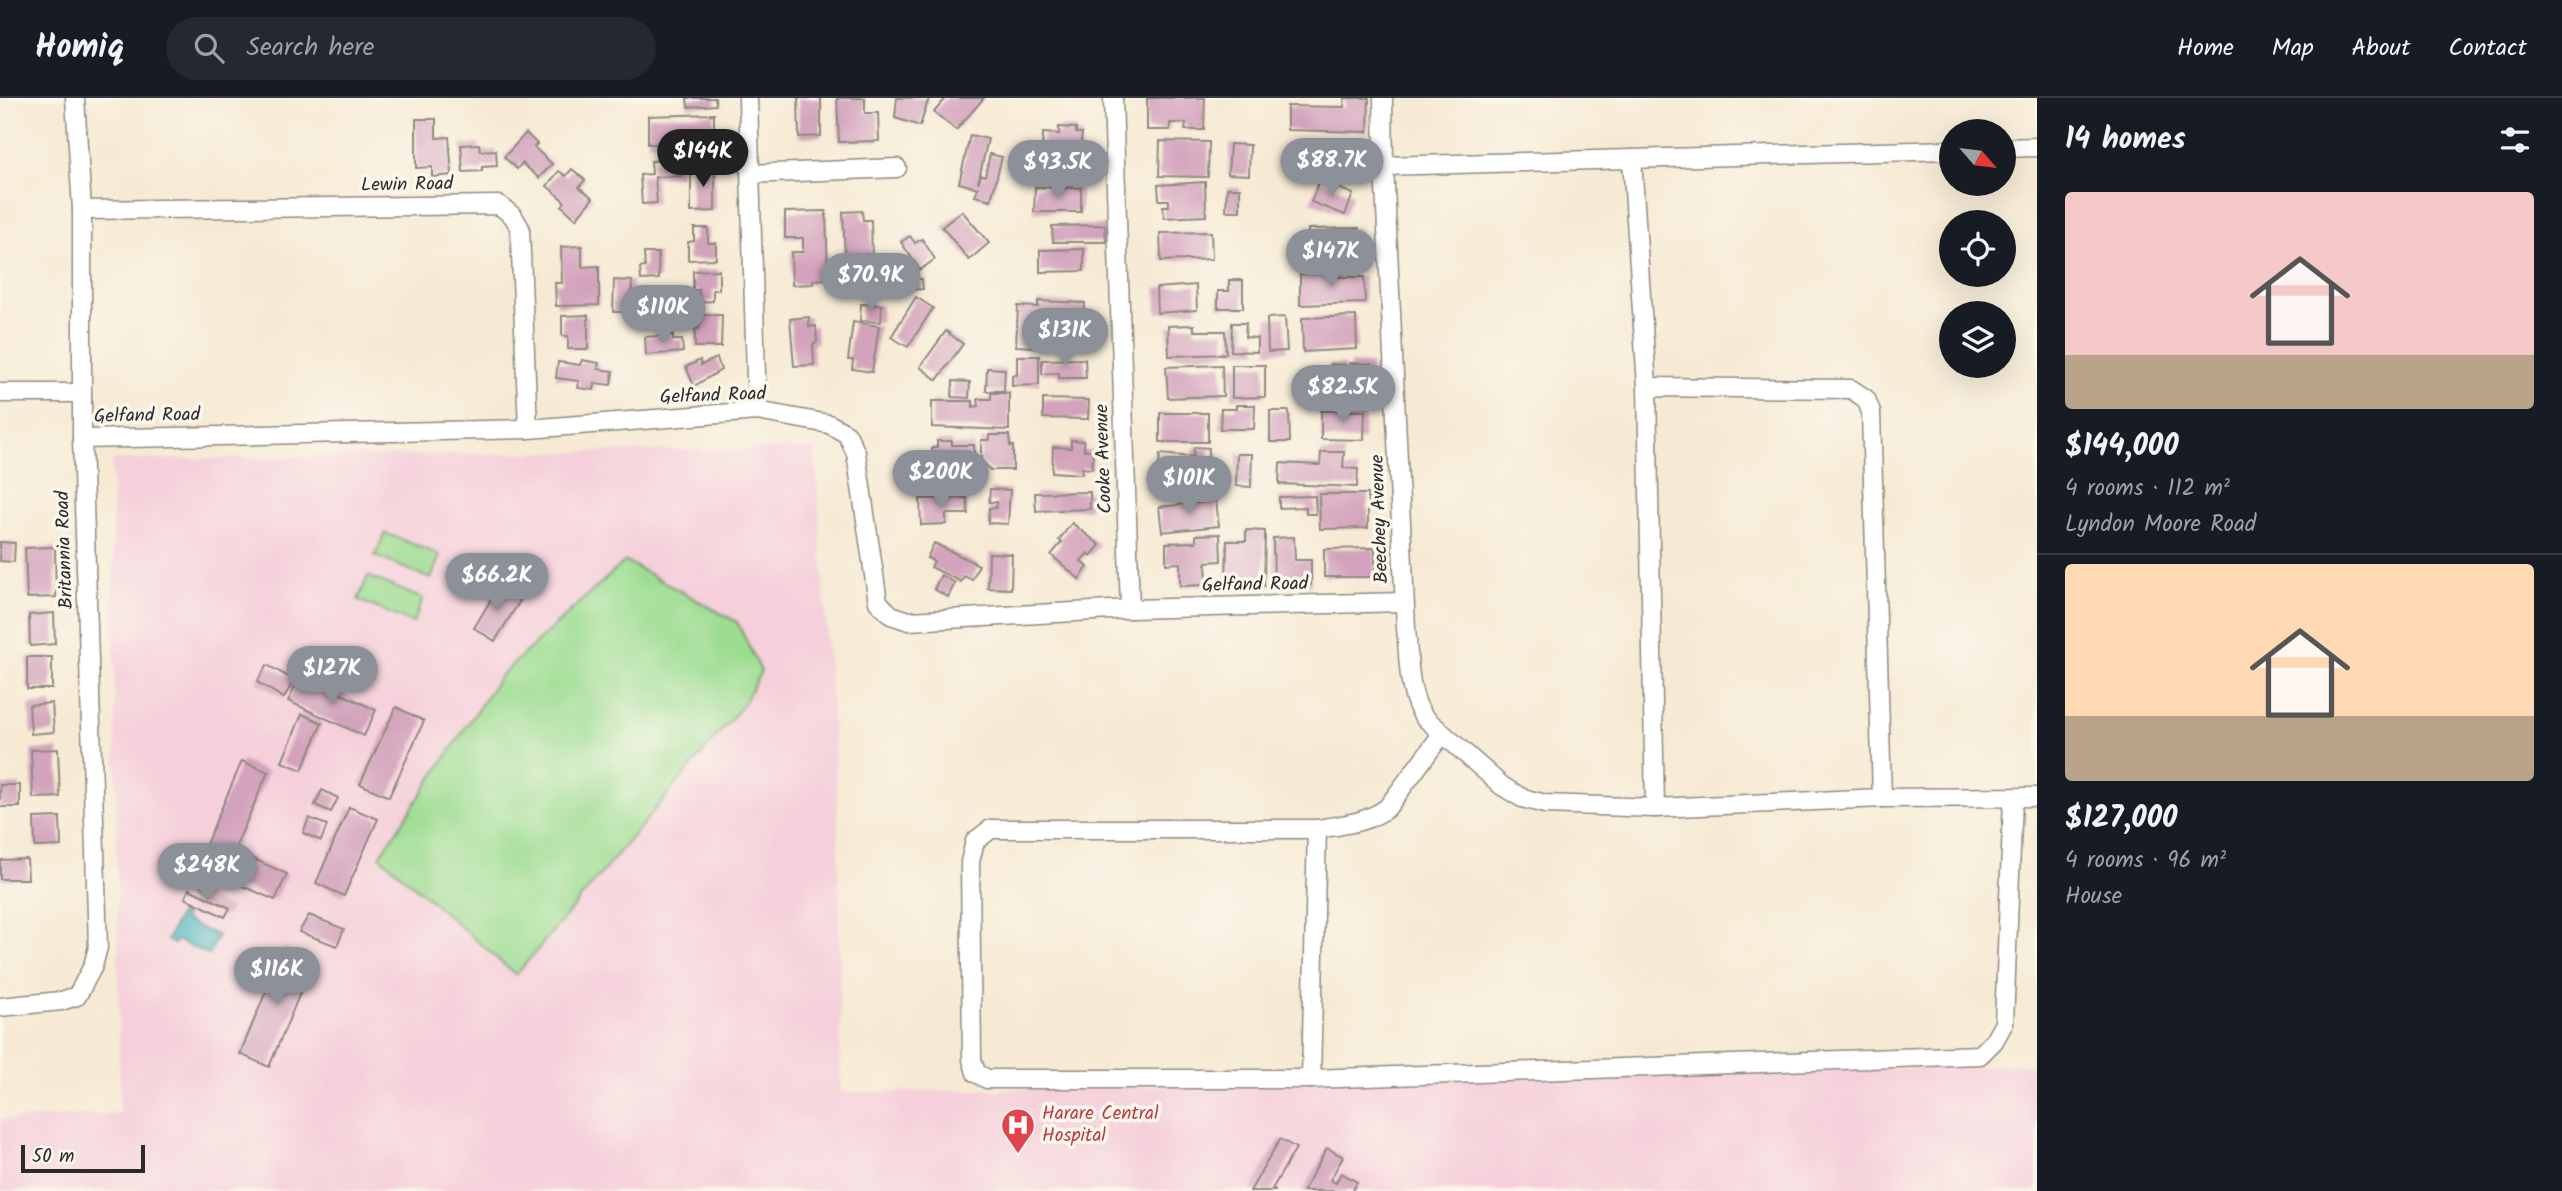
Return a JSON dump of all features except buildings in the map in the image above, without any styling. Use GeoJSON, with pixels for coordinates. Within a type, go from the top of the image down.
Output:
{"type":"FeatureCollection","features":[{"type":"Feature","properties":{"kind":"street"},"geometry":{"type":"LineString","coordinates":[[748,98],[757,411]]}},
{"type":"Feature","properties":{"kind":"street","name":"Cooke Avenue"},"geometry":{"type":"LineString","coordinates":[[1113,98],[1130,609]]}},
{"type":"Feature","properties":{"kind":"street","name":"Beechey Avenue"},"geometry":{"type":"LineString","coordinates":[[1383,98],[1404,602],[1417,708],[1442,734],[1502,786],[1522,798],[1545,804],[1655,808],[1882,798],[2037,797]]}},
{"type":"Feature","properties":{"kind":"street","name":"Britannia Road"},"geometry":{"type":"LineString","coordinates":[[0,1007],[61,1001],[77,996],[93,966],[98,947],[82,439],[82,210],[71,101]]}},
{"type":"Feature","properties":{"kind":"street"},"geometry":{"type":"LineString","coordinates":[[2016,148],[2037,148]]}},
{"type":"Feature","properties":{"kind":"street"},"geometry":{"type":"LineString","coordinates":[[1384,166],[1939,150]]}},
{"type":"Feature","properties":{"kind":"street"},"geometry":{"type":"LineString","coordinates":[[1632,159],[1647,387],[1655,808]]}},
{"type":"Feature","properties":{"kind":"street"},"geometry":{"type":"LineString","coordinates":[[750,174],[898,168]]}},
{"type":"Feature","properties":{"kind":"street","name":"Lewin Road"},"geometry":{"type":"LineString","coordinates":[[82,210],[499,205],[513,216],[520,228],[528,429]]}},
{"type":"Feature","properties":{"kind":"street"},"geometry":{"type":"LineString","coordinates":[[1647,387],[1851,389],[1866,399],[1871,412],[1882,798]]}},
{"type":"Feature","properties":{"kind":"street"},"geometry":{"type":"LineString","coordinates":[[0,394],[82,393]]}},
{"type":"Feature","properties":{"kind":"street","name":"Gelfand Road"},"geometry":{"type":"LineString","coordinates":[[82,439],[528,429],[757,411],[829,424],[846,435],[856,453],[878,602],[891,615],[909,621],[1130,609],[1404,602]]}},
{"type":"Feature","properties":{"kind":"street"},"geometry":{"type":"LineString","coordinates":[[1442,734],[1387,808],[1376,817],[1317,830],[992,829],[975,841],[970,862],[972,1059],[976,1073],[987,1079],[1311,1079],[1980,1055],[1994,1041],[2004,1023],[2012,799]]}},
{"type":"Feature","properties":{"kind":"street"},"geometry":{"type":"LineString","coordinates":[[1311,1079],[1317,830]]}},
{"type":"Feature","properties":{"kind":"shaded area"},"geometry":{"type":"Polygon","coordinates":[[[815,448],[838,812],[841,1093],[2037,1065],[2037,1191],[0,1191],[0,1120],[120,1113],[112,460],[815,448]]]}},
{"type":"Feature","properties":{"kind":"green space"},"geometry":{"type":"Polygon","coordinates":[[[385,533],[440,555],[431,579],[375,556],[385,533]]]}},
{"type":"Feature","properties":{"kind":"green space"},"geometry":{"type":"Polygon","coordinates":[[[625,561],[737,622],[761,671],[743,705],[516,975],[380,856],[500,676],[625,561]]]}},
{"type":"Feature","properties":{"kind":"green space"},"geometry":{"type":"Polygon","coordinates":[[[368,576],[423,599],[413,623],[358,600],[368,576]]]}},
{"type":"Feature","properties":{"kind":"water"},"geometry":{"type":"Polygon","coordinates":[[[180,913],[185,916],[184,920],[218,936],[209,955],[176,940],[174,944],[167,940],[180,913]]]}},
{"type":"Feature","properties":{"kind":"place","name":"Harare Central Hospital"},"geometry":{"type":"Point","coordinates":[1018,1155]}}]}
